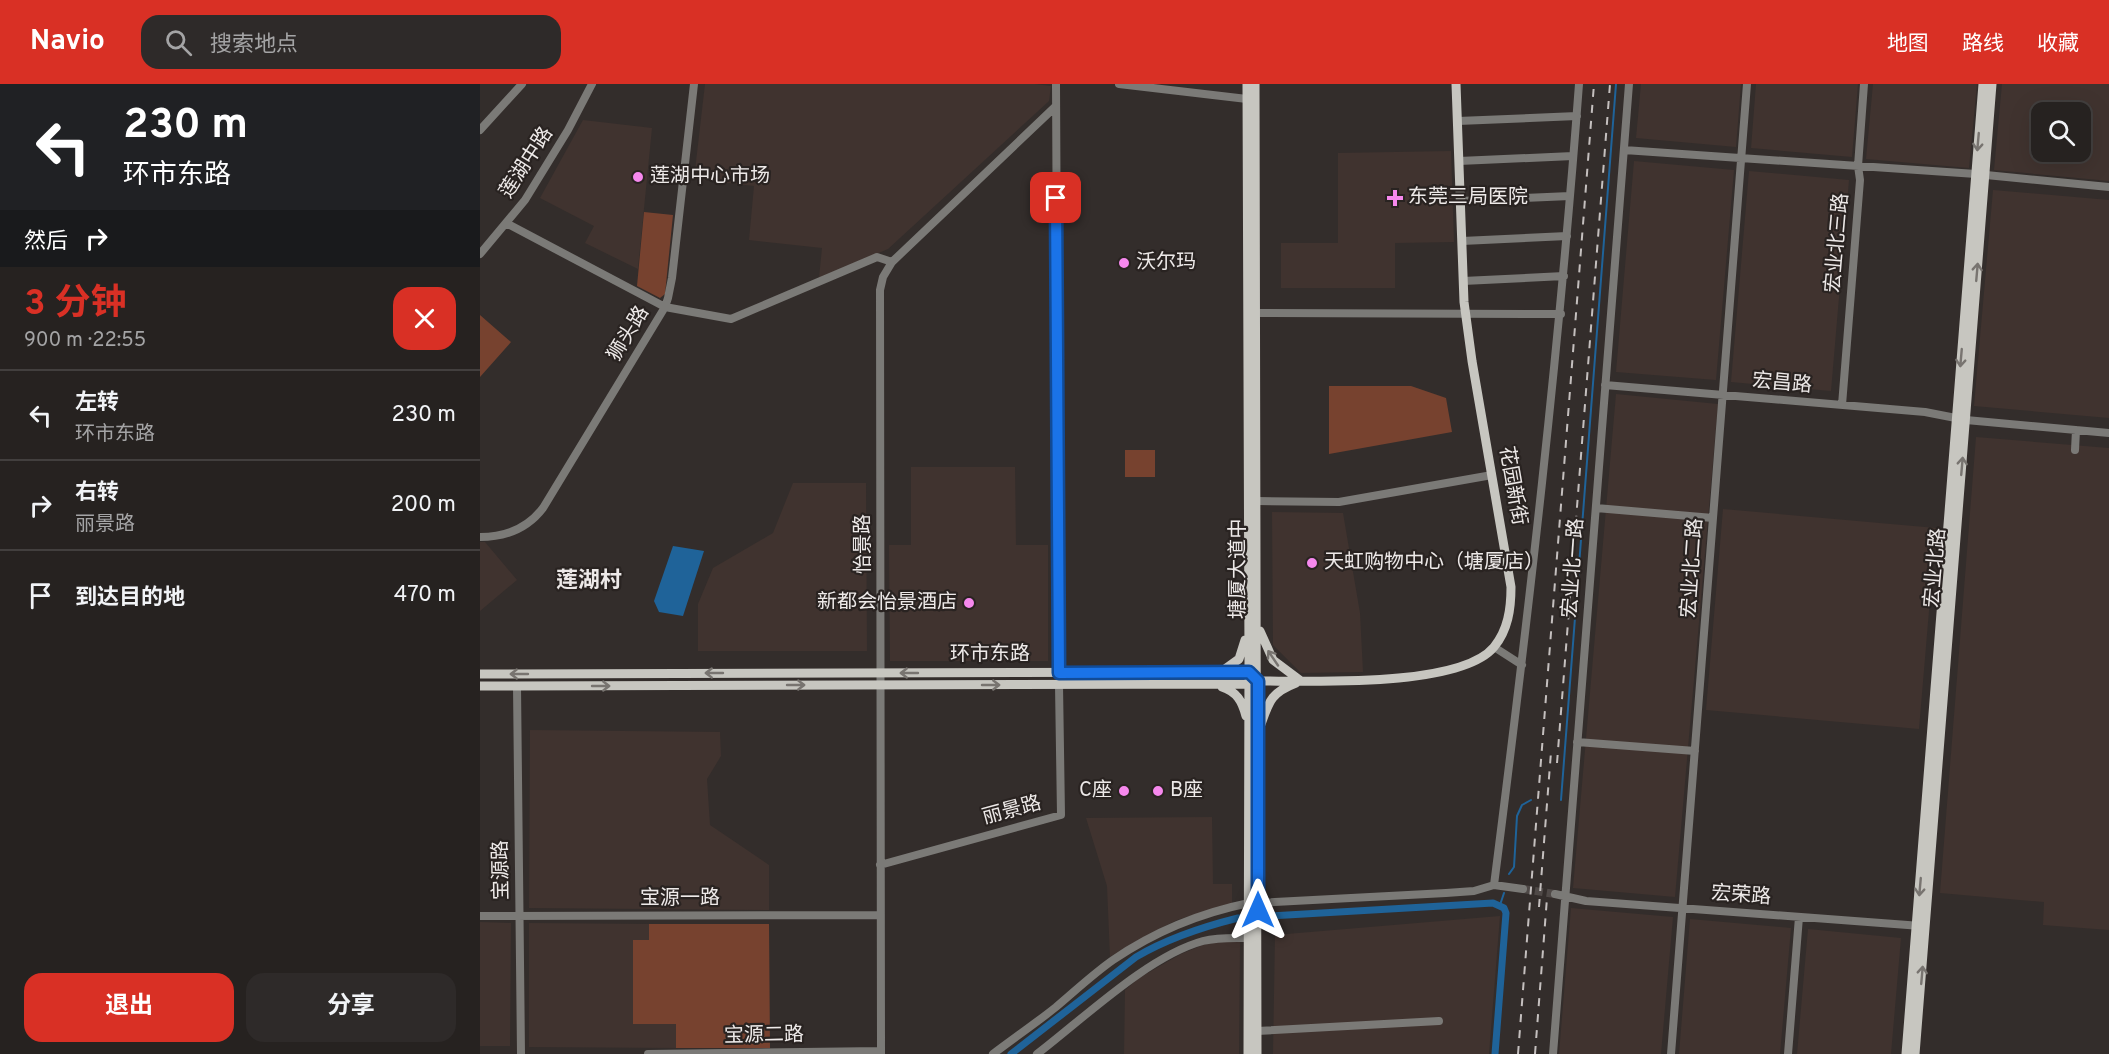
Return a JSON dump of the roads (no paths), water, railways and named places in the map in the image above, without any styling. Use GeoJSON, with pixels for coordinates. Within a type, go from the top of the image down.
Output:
{"type":"FeatureCollection","features":[{"type":"Feature","properties":{"kind":"main road","name":"塘厦大道中"},"geometry":{"type":"LineString","coordinates":[[1247,84],[1253,624],[1253,907],[1248,1054]]}},
{"type":"Feature","properties":{"kind":"main road","name":"塘厦大道中"},"geometry":{"type":"LineString","coordinates":[[1253,683],[1249,672],[1257,501],[1256,84]]}},
{"type":"Feature","properties":{"kind":"main road","name":"花园新街"},"geometry":{"type":"LineString","coordinates":[[1456,84],[1466,314],[1511,587],[1511,607],[1506,626],[1494,647]]}},
{"type":"Feature","properties":{"kind":"main road","name":"宏业北路"},"geometry":{"type":"LineString","coordinates":[[1915,1054],[1921,926],[1980,175],[1983,84]]}},
{"type":"Feature","properties":{"kind":"main road","name":"宏业北路"},"geometry":{"type":"LineString","coordinates":[[1980,175],[1992,84]]}},
{"type":"Feature","properties":{"kind":"main road"},"geometry":{"type":"LineString","coordinates":[[1221,672],[1235,663],[1242,654],[1253,624]]}},
{"type":"Feature","properties":{"kind":"main road"},"geometry":{"type":"LineString","coordinates":[[1253,624],[1273,660],[1301,681]]}},
{"type":"Feature","properties":{"kind":"main road"},"geometry":{"type":"LineString","coordinates":[[1253,683],[1403,679],[1454,668],[1482,658],[1494,647]]}},
{"type":"Feature","properties":{"kind":"main road","name":"环市东路"},"geometry":{"type":"LineString","coordinates":[[480,674],[1249,672]]}},
{"type":"Feature","properties":{"kind":"main road"},"geometry":{"type":"LineString","coordinates":[[1253,733],[1272,697],[1279,690],[1301,681]]}},
{"type":"Feature","properties":{"kind":"main road","name":"环市东路"},"geometry":{"type":"LineString","coordinates":[[480,686],[1253,683]]}},
{"type":"Feature","properties":{"kind":"main road"},"geometry":{"type":"LineString","coordinates":[[1214,684],[1229,689],[1240,698],[1253,733]]}},
{"type":"Feature","properties":{"kind":"main road","name":"宏业北路"},"geometry":{"type":"LineString","coordinates":[[1906,1054],[1921,926]]}},
{"type":"Feature","properties":{"kind":"main road","name":"塘厦大道中"},"geometry":{"type":"LineString","coordinates":[[1252,933],[1257,1054]]}},
{"type":"Feature","properties":{"kind":"street"},"geometry":{"type":"LineString","coordinates":[[480,130],[522,84]]}},
{"type":"Feature","properties":{"kind":"street","name":"莲湖中路"},"geometry":{"type":"LineString","coordinates":[[480,254],[525,200],[568,130],[592,84]]}},
{"type":"Feature","properties":{"kind":"street","name":"狮头路"},"geometry":{"type":"LineString","coordinates":[[480,537],[501,536],[515,531],[528,524],[543,508],[664,307],[672,278],[694,84]]}},
{"type":"Feature","properties":{"kind":"street"},"geometry":{"type":"LineString","coordinates":[[1056,84],[1059,673]]}},
{"type":"Feature","properties":{"kind":"street"},"geometry":{"type":"LineString","coordinates":[[1119,84],[1247,99]]}},
{"type":"Feature","properties":{"kind":"street"},"geometry":{"type":"LineString","coordinates":[[1494,885],[1522,665],[1560,314],[1579,84]]}},
{"type":"Feature","properties":{"kind":"street","name":"宏业北一路"},"geometry":{"type":"LineString","coordinates":[[1553,1054],[1629,84]]}},
{"type":"Feature","properties":{"kind":"street","name":"宏业北二路"},"geometry":{"type":"LineString","coordinates":[[1671,1054],[1747,84]]}},
{"type":"Feature","properties":{"kind":"street","name":"宏业北三路"},"geometry":{"type":"LineString","coordinates":[[1842,405],[1860,180],[1857,166],[1864,84]]}},
{"type":"Feature","properties":{"kind":"street","name":"怡景路"},"geometry":{"type":"LineString","coordinates":[[881,1052],[880,290],[883,277],[892,262],[1056,106]]}},
{"type":"Feature","properties":{"kind":"street"},"geometry":{"type":"LineString","coordinates":[[1458,122],[1577,116]]}},
{"type":"Feature","properties":{"kind":"street"},"geometry":{"type":"LineString","coordinates":[[1624,150],[1980,175],[2109,187]]}},
{"type":"Feature","properties":{"kind":"street"},"geometry":{"type":"LineString","coordinates":[[1459,161],[1573,156]]}},
{"type":"Feature","properties":{"kind":"street"},"geometry":{"type":"LineString","coordinates":[[1460,201],[1570,196]]}},
{"type":"Feature","properties":{"kind":"street"},"geometry":{"type":"LineString","coordinates":[[506,223],[664,307],[731,319],[877,257],[892,262]]}},
{"type":"Feature","properties":{"kind":"street"},"geometry":{"type":"LineString","coordinates":[[1462,241],[1567,236]]}},
{"type":"Feature","properties":{"kind":"street"},"geometry":{"type":"LineString","coordinates":[[1463,281],[1564,276]]}},
{"type":"Feature","properties":{"kind":"street"},"geometry":{"type":"LineString","coordinates":[[1256,313],[1560,314]]}},
{"type":"Feature","properties":{"kind":"street","name":"宏昌路"},"geometry":{"type":"LineString","coordinates":[[1605,385],[1925,412],[1961,419],[2109,433]]}},
{"type":"Feature","properties":{"kind":"street"},"geometry":{"type":"LineString","coordinates":[[2075,450],[2076,430]]}},
{"type":"Feature","properties":{"kind":"street"},"geometry":{"type":"LineString","coordinates":[[1257,501],[1339,502],[1492,476]]}},
{"type":"Feature","properties":{"kind":"street"},"geometry":{"type":"LineString","coordinates":[[1596,508],[1713,518]]}},
{"type":"Feature","properties":{"kind":"street"},"geometry":{"type":"LineString","coordinates":[[1494,647],[1522,665]]}},
{"type":"Feature","properties":{"kind":"street","name":"丽景路"},"geometry":{"type":"LineString","coordinates":[[880,865],[1061,815],[1059,685]]}},
{"type":"Feature","properties":{"kind":"street","name":"宝源路"},"geometry":{"type":"LineString","coordinates":[[517,686],[521,1054]]}},
{"type":"Feature","properties":{"kind":"street"},"geometry":{"type":"LineString","coordinates":[[1577,742],[1695,751]]}},
{"type":"Feature","properties":{"kind":"street"},"geometry":{"type":"LineString","coordinates":[[993,1054],[1047,1014],[1112,960],[1179,924],[1213,912],[1474,891],[1494,885],[1523,889]]}},
{"type":"Feature","properties":{"kind":"street","name":"宏荣路"},"geometry":{"type":"LineString","coordinates":[[1555,894],[1586,901],[1921,926]]}},
{"type":"Feature","properties":{"kind":"street","name":"宝源一路"},"geometry":{"type":"LineString","coordinates":[[480,916],[880,915]]}},
{"type":"Feature","properties":{"kind":"street"},"geometry":{"type":"LineString","coordinates":[[1788,1054],[1799,917]]}},
{"type":"Feature","properties":{"kind":"street"},"geometry":{"type":"LineString","coordinates":[[1037,1054],[1137,975],[1156,963],[1202,941],[1252,933]]}},
{"type":"Feature","properties":{"kind":"street"},"geometry":{"type":"LineString","coordinates":[[1257,1031],[1439,1021]]}},
{"type":"Feature","properties":{"kind":"street","name":"宝源二路"},"geometry":{"type":"LineString","coordinates":[[648,1054],[881,1052]]}},
{"type":"Feature","properties":{"kind":"water"},"geometry":{"type":"Polygon","coordinates":[[[673,546],[704,551],[683,616],[659,612],[654,601],[673,546]]]}},
{"type":"Feature","properties":{"kind":"waterway"},"geometry":{"type":"LineString","coordinates":[[1561,800],[1616,84]]}},
{"type":"Feature","properties":{"kind":"waterway"},"geometry":{"type":"LineString","coordinates":[[1509,874],[1514,867],[1517,816],[1522,805],[1531,800]]}},
{"type":"Feature","properties":{"kind":"waterway"},"geometry":{"type":"LineString","coordinates":[[1500,905],[1504,893]]}},
{"type":"Feature","properties":{"kind":"waterway"},"geometry":{"type":"LineString","coordinates":[[1011,1054],[1136,957],[1160,944],[1198,929],[1238,918],[1493,903],[1504,908],[1506,913],[1495,1054]]}},
{"type":"Feature","properties":{"kind":"tunnel"},"geometry":{"type":"LineString","coordinates":[[1523,889],[1555,894]]}},
{"type":"Feature","properties":{"kind":"railway"},"geometry":{"type":"LineString","coordinates":[[1518,1054],[1594,84]]}},
{"type":"Feature","properties":{"kind":"railway"},"geometry":{"type":"LineString","coordinates":[[1557,763],[1610,84]]}},
{"type":"Feature","properties":{"kind":"railway"},"geometry":{"type":"LineString","coordinates":[[1539,907],[1551,752]]}},
{"type":"Feature","properties":{"kind":"railway"},"geometry":{"type":"LineString","coordinates":[[1535,1054],[1547,898]]}},
{"type":"Feature","properties":{"kind":"place","name":"莲湖中心市场"},"geometry":{"type":"Point","coordinates":[638,177]}},
{"type":"Feature","properties":{"kind":"place","name":"东莞三局医院"},"geometry":{"type":"Point","coordinates":[1395,198]}},
{"type":"Feature","properties":{"kind":"place","name":"沃尔玛"},"geometry":{"type":"Point","coordinates":[1124,263]}},
{"type":"Feature","properties":{"kind":"place","name":"天虹购物中心（塘厦店）"},"geometry":{"type":"Point","coordinates":[1312,563]}},
{"type":"Feature","properties":{"kind":"place","name":"新都会怡景酒店"},"geometry":{"type":"Point","coordinates":[969,603]}},
{"type":"Feature","properties":{"kind":"place","name":"C座"},"geometry":{"type":"Point","coordinates":[1124,791]}},
{"type":"Feature","properties":{"kind":"place","name":"B座"},"geometry":{"type":"Point","coordinates":[1158,791]}},
{"type":"Feature","properties":{"kind":"district","name":"莲湖村"},"geometry":{"type":"Point","coordinates":[589,581]}}]}
